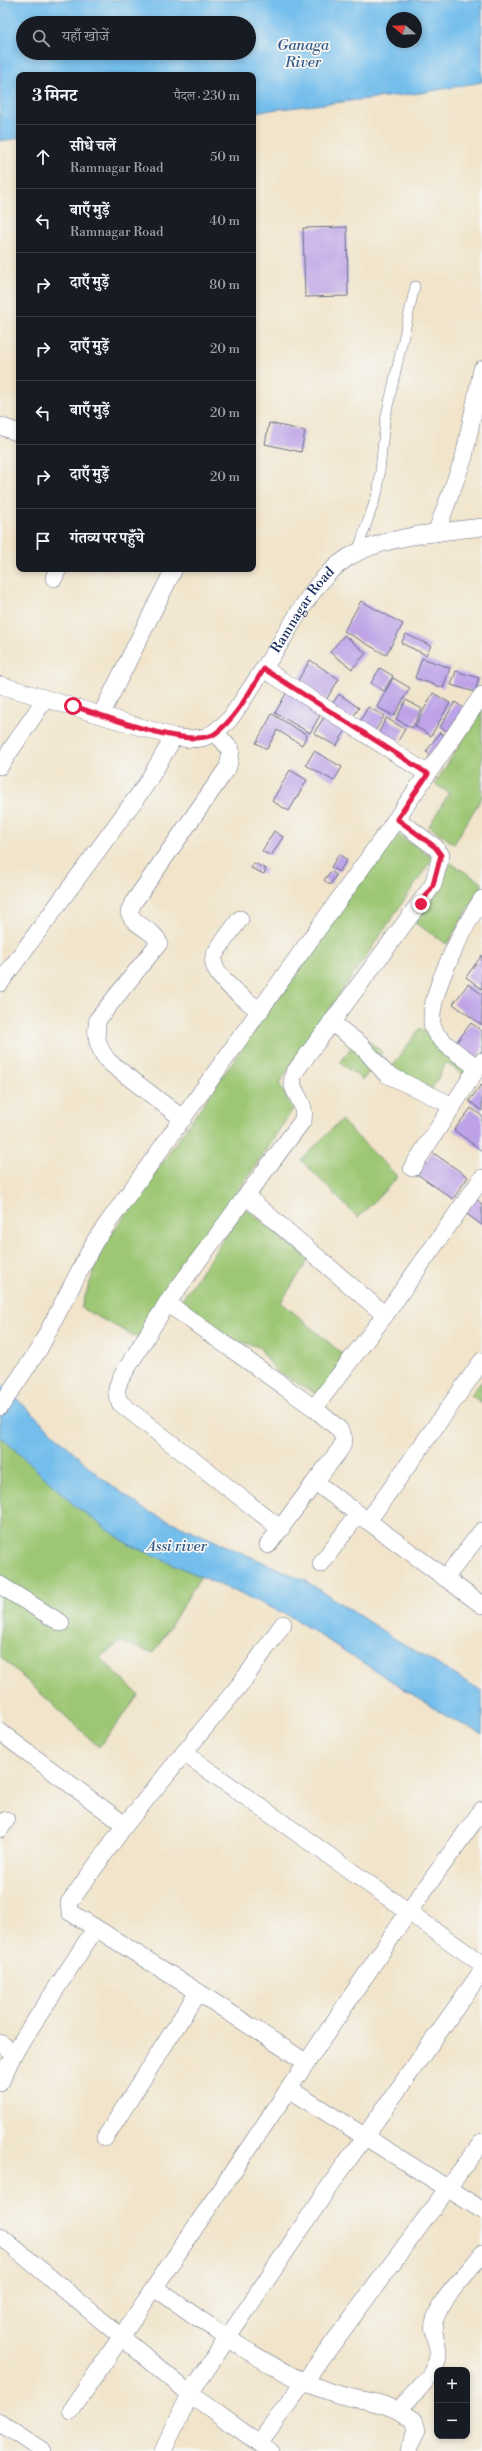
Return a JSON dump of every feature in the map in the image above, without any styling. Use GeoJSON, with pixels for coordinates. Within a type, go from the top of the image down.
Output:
{"type":"FeatureCollection","features":[{"type":"Feature","properties":{"kind":"street"},"geometry":{"type":"LineString","coordinates":[[436,533],[464,456],[482,368]]}},
{"type":"Feature","properties":{"kind":"street"},"geometry":{"type":"LineString","coordinates":[[0,426],[16,432]]}},
{"type":"Feature","properties":{"kind":"street","name":"Ramnagar Road"},"geometry":{"type":"LineString","coordinates":[[0,685],[174,737],[203,739],[216,733],[230,719],[311,595],[330,571],[357,552],[394,541],[436,533],[482,527]]}},
{"type":"Feature","properties":{"kind":"street"},"geometry":{"type":"LineString","coordinates":[[101,714],[172,572]]}},
{"type":"Feature","properties":{"kind":"street"},"geometry":{"type":"LineString","coordinates":[[264,669],[428,774]]}},
{"type":"Feature","properties":{"kind":"street"},"geometry":{"type":"LineString","coordinates":[[0,1407],[39,1349],[95,1241],[397,819],[482,694]]}},
{"type":"Feature","properties":{"kind":"street"},"geometry":{"type":"LineString","coordinates":[[0,766],[45,699]]}},
{"type":"Feature","properties":{"kind":"street"},"geometry":{"type":"LineString","coordinates":[[183,1119],[109,1062],[99,1050],[96,1030],[98,1019],[159,943],[157,938],[132,920],[129,912],[133,903],[228,766],[231,750],[216,733]]}},
{"type":"Feature","properties":{"kind":"street"},"geometry":{"type":"LineString","coordinates":[[0,984],[145,786],[174,737]]}},
{"type":"Feature","properties":{"kind":"street"},"geometry":{"type":"LineString","coordinates":[[281,1529],[120,1403],[116,1396],[116,1388],[167,1303],[303,1120],[304,1105],[293,1088],[291,1081],[294,1073],[421,904],[433,885],[440,866],[441,855],[435,847],[397,819]]}},
{"type":"Feature","properties":{"kind":"street"},"geometry":{"type":"LineString","coordinates":[[412,1168],[480,1064],[435,1033],[432,1025],[434,1004],[453,949],[482,899]]}},
{"type":"Feature","properties":{"kind":"street"},"geometry":{"type":"LineString","coordinates":[[240,919],[214,955],[213,966],[217,975],[260,1011]]}},
{"type":"Feature","properties":{"kind":"street"},"geometry":{"type":"LineString","coordinates":[[331,1022],[365,1048],[386,1074],[453,1106]]}},
{"type":"Feature","properties":{"kind":"street"},"geometry":{"type":"LineString","coordinates":[[314,1408],[385,1315],[482,1178]]}},
{"type":"Feature","properties":{"kind":"street"},"geometry":{"type":"LineString","coordinates":[[246,1196],[385,1315]]}},
{"type":"Feature","properties":{"kind":"street"},"geometry":{"type":"LineString","coordinates":[[167,1303],[314,1408],[339,1429],[344,1439],[341,1448],[281,1529],[268,1544]]}},
{"type":"Feature","properties":{"kind":"street"},"geometry":{"type":"LineString","coordinates":[[321,1564],[363,1518],[482,1362]]}},
{"type":"Feature","properties":{"kind":"street"},"geometry":{"type":"LineString","coordinates":[[315,1482],[482,1605]]}},
{"type":"Feature","properties":{"kind":"street"},"geometry":{"type":"LineString","coordinates":[[445,1578],[482,1530]]}},
{"type":"Feature","properties":{"kind":"street"},"geometry":{"type":"LineString","coordinates":[[0,1585],[61,1623]]}},
{"type":"Feature","properties":{"kind":"street"},"geometry":{"type":"LineString","coordinates":[[283,1624],[242,1682],[125,1825],[68,1903],[70,1912],[95,1929],[198,1992],[307,2063]]}},
{"type":"Feature","properties":{"kind":"street"},"geometry":{"type":"LineString","coordinates":[[0,1732],[125,1825]]}},
{"type":"Feature","properties":{"kind":"street"},"geometry":{"type":"LineString","coordinates":[[184,1753],[482,1964]]}},
{"type":"Feature","properties":{"kind":"street"},"geometry":{"type":"LineString","coordinates":[[71,2411],[409,1911],[482,1810]]}},
{"type":"Feature","properties":{"kind":"street"},"geometry":{"type":"LineString","coordinates":[[0,2083],[7,2048],[95,1929]]}},
{"type":"Feature","properties":{"kind":"street"},"geometry":{"type":"LineString","coordinates":[[163,2451],[190,2394],[365,2137],[482,1971]]}},
{"type":"Feature","properties":{"kind":"street"},"geometry":{"type":"LineString","coordinates":[[105,2138],[198,1992]]}},
{"type":"Feature","properties":{"kind":"street"},"geometry":{"type":"LineString","coordinates":[[289,2089],[482,2210]]}},
{"type":"Feature","properties":{"kind":"street"},"geometry":{"type":"LineString","coordinates":[[0,2236],[190,2394],[264,2448],[304,2381],[446,2188],[482,2142]]}},
{"type":"Feature","properties":{"kind":"street"},"geometry":{"type":"LineString","coordinates":[[399,2410],[435,2367],[438,2355],[432,2329],[435,2318],[445,2299],[482,2254]]}},
{"type":"Feature","properties":{"kind":"street"},"geometry":{"type":"LineString","coordinates":[[155,2288],[228,2338],[304,2381],[337,2394],[372,2400],[399,2410],[414,2420],[417,2430],[408,2451]]}},
{"type":"Feature","properties":{"kind":"street"},"geometry":{"type":"LineString","coordinates":[[2,2428],[43,2451]]}},
{"type":"Feature","properties":{"kind":"lane"},"geometry":{"type":"LineString","coordinates":[[357,552],[378,491],[385,420],[415,286]]}},
{"type":"Feature","properties":{"kind":"green space"},"geometry":{"type":"Polygon","coordinates":[[[482,709],[482,797],[454,844],[429,826],[449,793],[435,784],[482,709]]]}},
{"type":"Feature","properties":{"kind":"green space"},"geometry":{"type":"Polygon","coordinates":[[[394,832],[433,858],[279,1083],[293,1109],[140,1339],[81,1308],[102,1248],[394,832]]]}},
{"type":"Feature","properties":{"kind":"green space"},"geometry":{"type":"Polygon","coordinates":[[[451,863],[482,883],[482,886],[447,944],[415,923],[451,863]]]}},
{"type":"Feature","properties":{"kind":"green space"},"geometry":{"type":"Polygon","coordinates":[[[420,1028],[469,1066],[464,1075],[446,1063],[432,1089],[390,1070],[420,1028]]]}},
{"type":"Feature","properties":{"kind":"green space"},"geometry":{"type":"Polygon","coordinates":[[[360,1035],[383,1052],[363,1080],[340,1063],[360,1035]]]}},
{"type":"Feature","properties":{"kind":"green space"},"geometry":{"type":"Polygon","coordinates":[[[341,1120],[398,1177],[358,1218],[301,1160],[341,1120]]]}},
{"type":"Feature","properties":{"kind":"green space"},"geometry":{"type":"Polygon","coordinates":[[[245,1208],[309,1259],[281,1302],[346,1357],[320,1396],[276,1371],[259,1347],[193,1328],[181,1301],[245,1208]]]}},
{"type":"Feature","properties":{"kind":"green space"},"geometry":{"type":"Polygon","coordinates":[[[482,1381],[482,1403],[471,1395],[482,1381]]]}},
{"type":"Feature","properties":{"kind":"green space"},"geometry":{"type":"Polygon","coordinates":[[[0,1420],[207,1566],[154,1653],[120,1642],[100,1657],[139,1695],[99,1747],[0,1656],[0,1420]]]}},
{"type":"Feature","properties":{"kind":"water","name":"Ganaga River"},"geometry":{"type":"Polygon","coordinates":[[[0,0],[482,0],[482,82],[420,93],[256,112],[256,72],[16,72],[16,138],[0,141],[0,0]]]}},
{"type":"Feature","properties":{"kind":"water","name":"Assi river"},"geometry":{"type":"Polygon","coordinates":[[[0,1383],[99,1476],[147,1511],[306,1581],[392,1637],[482,1691],[482,1734],[448,1717],[288,1615],[128,1544],[75,1506],[0,1436],[0,1383]]]}},
{"type":"Feature","properties":{"kind":"building"},"geometry":{"type":"Polygon","coordinates":[[[347,227],[348,296],[305,297],[303,228],[347,227]]]}},
{"type":"Feature","properties":{"kind":"building"},"geometry":{"type":"Polygon","coordinates":[[[269,423],[305,431],[301,452],[265,444],[269,423]]]}},
{"type":"Feature","properties":{"kind":"building"},"geometry":{"type":"Polygon","coordinates":[[[361,601],[403,624],[386,655],[344,631],[361,601]]]}},
{"type":"Feature","properties":{"kind":"building"},"geometry":{"type":"Polygon","coordinates":[[[406,634],[431,646],[426,655],[401,643],[406,634]]]}},
{"type":"Feature","properties":{"kind":"building"},"geometry":{"type":"Polygon","coordinates":[[[344,635],[366,653],[352,669],[330,652],[344,635]]]}},
{"type":"Feature","properties":{"kind":"building"},"geometry":{"type":"Polygon","coordinates":[[[422,658],[450,668],[443,688],[415,678],[422,658]]]}},
{"type":"Feature","properties":{"kind":"building"},"geometry":{"type":"Polygon","coordinates":[[[310,660],[339,679],[326,700],[297,682],[310,660]]]}},
{"type":"Feature","properties":{"kind":"building"},"geometry":{"type":"Polygon","coordinates":[[[380,668],[393,676],[384,691],[371,683],[380,668]]]}},
{"type":"Feature","properties":{"kind":"building"},"geometry":{"type":"Polygon","coordinates":[[[456,671],[479,678],[475,692],[451,685],[456,671]]]}},
{"type":"Feature","properties":{"kind":"building"},"geometry":{"type":"Polygon","coordinates":[[[393,678],[410,688],[394,716],[377,707],[393,678]]]}},
{"type":"Feature","properties":{"kind":"building"},"geometry":{"type":"Polygon","coordinates":[[[288,690],[323,710],[310,733],[275,713],[288,690]]]}},
{"type":"Feature","properties":{"kind":"building"},"geometry":{"type":"Polygon","coordinates":[[[433,693],[450,703],[431,736],[415,726],[433,693]]]}},
{"type":"Feature","properties":{"kind":"building"},"geometry":{"type":"Polygon","coordinates":[[[339,694],[359,708],[350,721],[330,707],[339,694]]]}},
{"type":"Feature","properties":{"kind":"building"},"geometry":{"type":"Polygon","coordinates":[[[406,700],[422,709],[412,728],[396,719],[406,700]]]}},
{"type":"Feature","properties":{"kind":"building"},"geometry":{"type":"Polygon","coordinates":[[[455,702],[465,709],[450,733],[440,727],[455,702]]]}},
{"type":"Feature","properties":{"kind":"building"},"geometry":{"type":"Polygon","coordinates":[[[368,707],[384,716],[374,733],[358,725],[368,707]]]}},
{"type":"Feature","properties":{"kind":"building"},"geometry":{"type":"Polygon","coordinates":[[[272,714],[307,735],[302,745],[277,730],[267,749],[256,743],[272,714]]]}},
{"type":"Feature","properties":{"kind":"building"},"geometry":{"type":"Polygon","coordinates":[[[326,714],[348,727],[336,746],[314,733],[326,714]]]}},
{"type":"Feature","properties":{"kind":"building"},"geometry":{"type":"Polygon","coordinates":[[[386,718],[405,729],[395,746],[377,736],[386,718]]]}},
{"type":"Feature","properties":{"kind":"building"},"geometry":{"type":"Polygon","coordinates":[[[440,732],[447,737],[433,756],[426,752],[440,732]]]}},
{"type":"Feature","properties":{"kind":"building"},"geometry":{"type":"Polygon","coordinates":[[[314,751],[342,767],[334,781],[306,765],[314,751]]]}},
{"type":"Feature","properties":{"kind":"building"},"geometry":{"type":"Polygon","coordinates":[[[290,770],[307,780],[289,811],[272,801],[290,770]]]}},
{"type":"Feature","properties":{"kind":"building"},"geometry":{"type":"Polygon","coordinates":[[[274,831],[283,837],[271,856],[262,851],[274,831]]]}},
{"type":"Feature","properties":{"kind":"building"},"geometry":{"type":"Polygon","coordinates":[[[339,854],[347,860],[339,872],[331,867],[339,854]]]}},
{"type":"Feature","properties":{"kind":"building"},"geometry":{"type":"Polygon","coordinates":[[[254,863],[266,869],[264,874],[251,868],[254,863]]]}},
{"type":"Feature","properties":{"kind":"building"},"geometry":{"type":"Polygon","coordinates":[[[331,871],[336,875],[330,885],[324,880],[331,871]]]}},
{"type":"Feature","properties":{"kind":"building"},"geometry":{"type":"Polygon","coordinates":[[[482,955],[482,989],[466,977],[482,955]]]}},
{"type":"Feature","properties":{"kind":"building"},"geometry":{"type":"Polygon","coordinates":[[[468,984],[482,994],[482,1025],[453,1004],[468,984]]]}},
{"type":"Feature","properties":{"kind":"building"},"geometry":{"type":"Polygon","coordinates":[[[471,1023],[482,1031],[482,1050],[477,1058],[456,1043],[471,1023]]]}},
{"type":"Feature","properties":{"kind":"building"},"geometry":{"type":"Polygon","coordinates":[[[481,1085],[482,1086],[482,1111],[469,1101],[481,1085]]]}},
{"type":"Feature","properties":{"kind":"building"},"geometry":{"type":"Polygon","coordinates":[[[471,1108],[482,1116],[482,1151],[454,1130],[471,1108]]]}},
{"type":"Feature","properties":{"kind":"building"},"geometry":{"type":"Polygon","coordinates":[[[432,1152],[468,1177],[453,1199],[417,1174],[432,1152]]]}},
{"type":"Feature","properties":{"kind":"building"},"geometry":{"type":"Polygon","coordinates":[[[475,1198],[482,1204],[482,1225],[464,1212],[475,1198]]]}},
{"type":"Feature","properties":{"kind":"route"},"geometry":{"type":"LineString","coordinates":[[73,706],[174,737],[203,739],[216,733],[230,719],[264,669],[428,774],[397,819],[435,847],[441,855],[440,866],[433,885],[421,904]]}}]}
